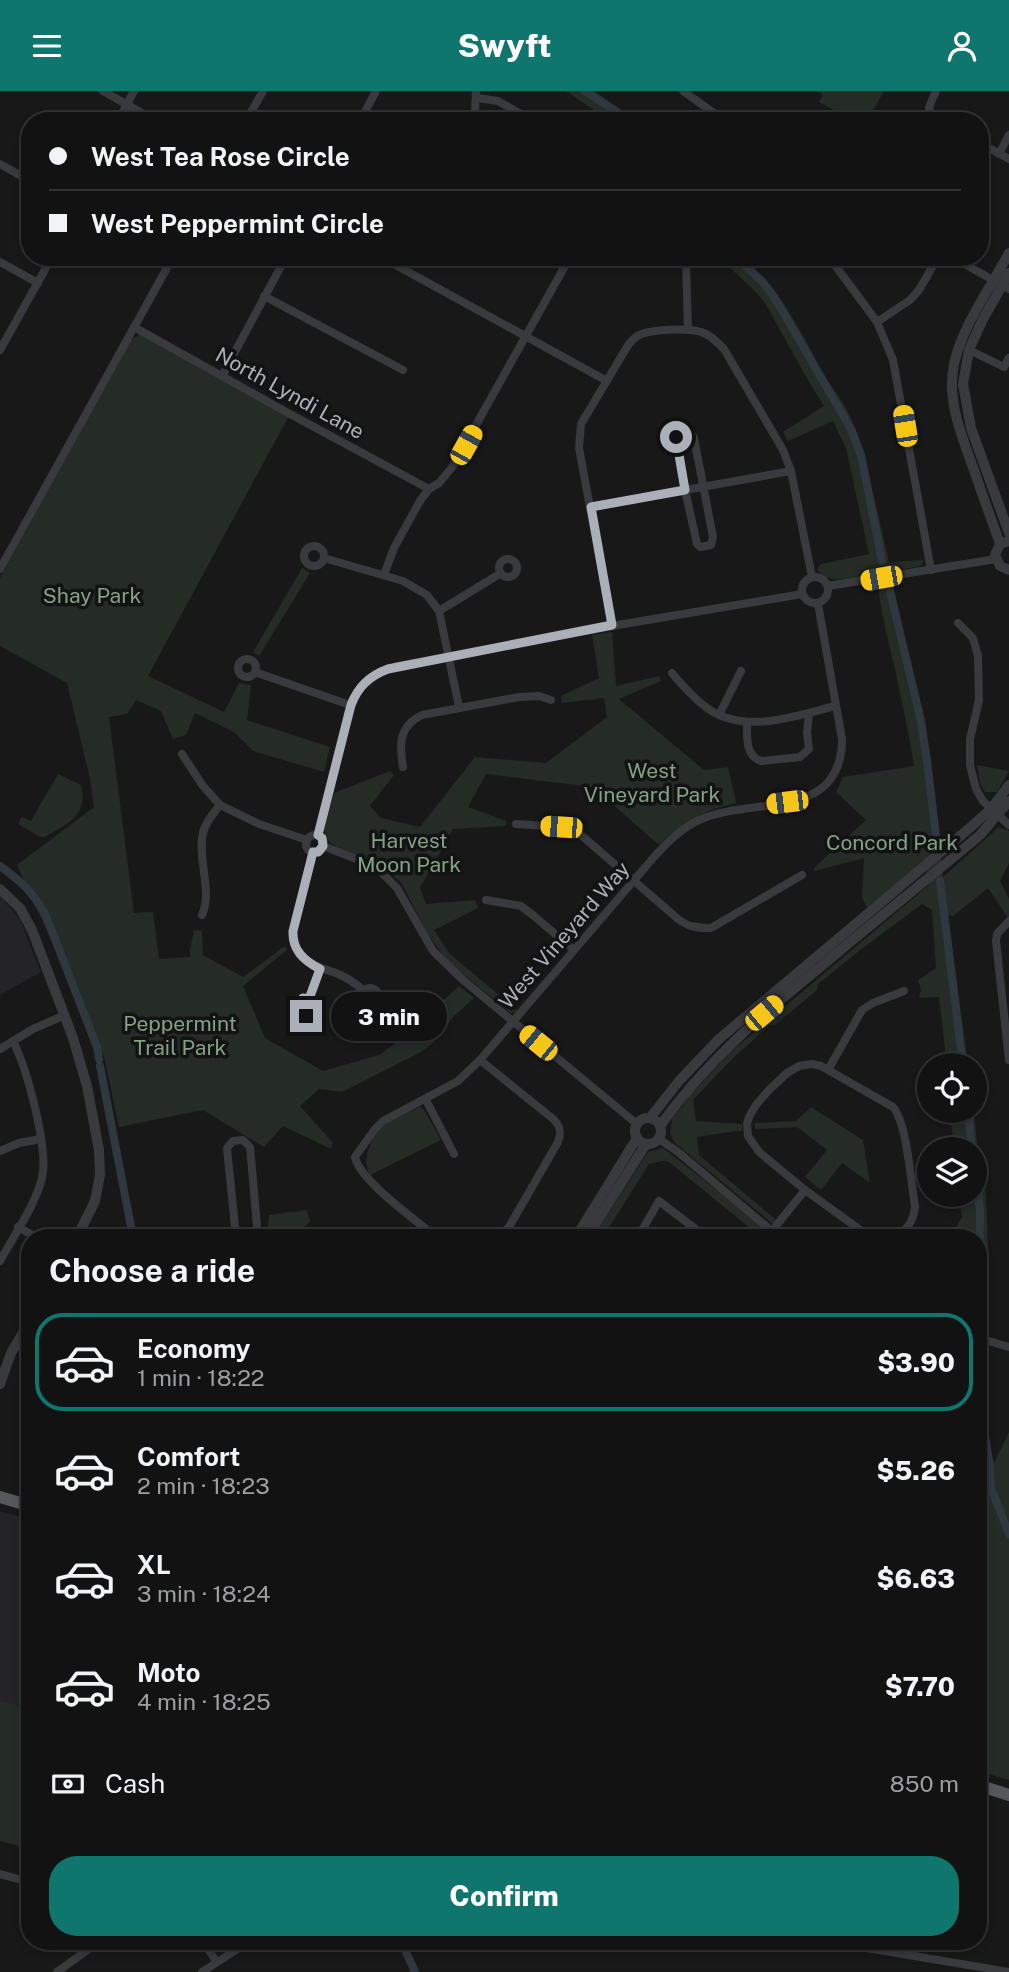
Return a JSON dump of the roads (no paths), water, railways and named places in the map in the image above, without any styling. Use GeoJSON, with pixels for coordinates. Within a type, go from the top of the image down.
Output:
{"type":"FeatureCollection","features":[{"type":"Feature","properties":{"kind":"main road"},"geometry":{"type":"LineString","coordinates":[[0,1497],[21,1503]]}},
{"type":"Feature","properties":{"kind":"main road"},"geometry":{"type":"LineString","coordinates":[[987,1789],[1009,1795]]}},
{"type":"Feature","properties":{"kind":"street"},"geometry":{"type":"LineString","coordinates":[[103,91],[141,112]]}},
{"type":"Feature","properties":{"kind":"street"},"geometry":{"type":"LineString","coordinates":[[123,112],[134,91]]}},
{"type":"Feature","properties":{"kind":"street"},"geometry":{"type":"LineString","coordinates":[[251,112],[262,91]]}},
{"type":"Feature","properties":{"kind":"street"},"geometry":{"type":"LineString","coordinates":[[365,112],[376,91]]}},
{"type":"Feature","properties":{"kind":"street"},"geometry":{"type":"LineString","coordinates":[[683,91],[712,112]]}},
{"type":"Feature","properties":{"kind":"street"},"geometry":{"type":"LineString","coordinates":[[930,112],[929,107],[936,91]]}},
{"type":"Feature","properties":{"kind":"street"},"geometry":{"type":"LineString","coordinates":[[473,112],[476,94],[498,101],[517,112]]}},
{"type":"Feature","properties":{"kind":"street"},"geometry":{"type":"LineString","coordinates":[[999,153],[1009,135]]}},
{"type":"Feature","properties":{"kind":"street"},"geometry":{"type":"LineString","coordinates":[[989,148],[1009,159]]}},
{"type":"Feature","properties":{"kind":"street"},"geometry":{"type":"LineString","coordinates":[[0,164],[21,176]]}},
{"type":"Feature","properties":{"kind":"street"},"geometry":{"type":"LineString","coordinates":[[1009,253],[1002,285],[973,316],[961,341],[954,366],[953,403],[961,433],[1004,543],[996,551],[996,559],[1000,566],[1009,570]]}},
{"type":"Feature","properties":{"kind":"street"},"geometry":{"type":"LineString","coordinates":[[0,262],[38,283]]}},
{"type":"Feature","properties":{"kind":"street"},"geometry":{"type":"LineString","coordinates":[[0,350],[47,266]]}},
{"type":"Feature","properties":{"kind":"street"},"geometry":{"type":"LineString","coordinates":[[0,569],[168,266]]}},
{"type":"Feature","properties":{"kind":"street"},"geometry":{"type":"LineString","coordinates":[[222,376],[281,266]]}},
{"type":"Feature","properties":{"kind":"street"},"geometry":{"type":"LineString","coordinates":[[403,266],[607,381]]}},
{"type":"Feature","properties":{"kind":"street"},"geometry":{"type":"LineString","coordinates":[[384,575],[406,523],[429,489],[439,483],[453,466],[565,266]]}},
{"type":"Feature","properties":{"kind":"street"},"geometry":{"type":"LineString","coordinates":[[686,266],[688,330]]}},
{"type":"Feature","properties":{"kind":"street"},"geometry":{"type":"LineString","coordinates":[[836,266],[877,322],[893,360],[931,570]]}},
{"type":"Feature","properties":{"kind":"street"},"geometry":{"type":"LineString","coordinates":[[877,322],[910,300],[932,266]]}},
{"type":"Feature","properties":{"kind":"street"},"geometry":{"type":"LineString","coordinates":[[968,266],[1002,285]]}},
{"type":"Feature","properties":{"kind":"street"},"geometry":{"type":"LineString","coordinates":[[1009,273],[969,350],[963,384],[971,428],[1009,533]]}},
{"type":"Feature","properties":{"kind":"street"},"geometry":{"type":"LineString","coordinates":[[264,296],[403,370]]}},
{"type":"Feature","properties":{"kind":"street","name":"North Lyndi Lane"},"geometry":{"type":"LineString","coordinates":[[134,327],[429,489]]}},
{"type":"Feature","properties":{"kind":"street"},"geometry":{"type":"LineString","coordinates":[[612,625],[579,437],[581,424],[627,347],[638,336],[665,331],[700,331],[710,335],[723,349],[783,450],[791,471],[812,577]]}},
{"type":"Feature","properties":{"kind":"street"},"geometry":{"type":"LineString","coordinates":[[969,350],[1004,367],[1009,358]]}},
{"type":"Feature","properties":{"kind":"street"},"geometry":{"type":"LineString","coordinates":[[683,429],[692,433],[694,438],[704,487],[713,537],[711,545],[705,548],[697,544],[685,490],[676,437],[683,429]]}},
{"type":"Feature","properties":{"kind":"street"},"geometry":{"type":"LineString","coordinates":[[591,507],[791,471]]}},
{"type":"Feature","properties":{"kind":"street"},"geometry":{"type":"LineString","coordinates":[[324,558],[403,581],[422,591],[439,611],[459,707]]}},
{"type":"Feature","properties":{"kind":"street"},"geometry":{"type":"LineString","coordinates":[[828,586],[996,559]]}},
{"type":"Feature","properties":{"kind":"street"},"geometry":{"type":"LineString","coordinates":[[439,611],[501,573]]}},
{"type":"Feature","properties":{"kind":"street"},"geometry":{"type":"LineString","coordinates":[[812,577],[823,580],[828,586],[827,597],[818,604],[810,603],[802,594],[803,585],[812,577]]}},
{"type":"Feature","properties":{"kind":"street"},"geometry":{"type":"LineString","coordinates":[[318,835],[351,705],[360,687],[371,677],[388,669],[449,656],[612,625],[802,594]]}},
{"type":"Feature","properties":{"kind":"street"},"geometry":{"type":"LineString","coordinates":[[671,673],[705,707],[719,715],[747,722],[809,713],[835,706],[818,604]]}},
{"type":"Feature","properties":{"kind":"street"},"geometry":{"type":"LineString","coordinates":[[958,622],[973,638],[978,656],[979,700],[970,739],[970,765],[976,789],[983,801],[1009,825]]}},
{"type":"Feature","properties":{"kind":"street"},"geometry":{"type":"LineString","coordinates":[[719,715],[741,671]]}},
{"type":"Feature","properties":{"kind":"street"},"geometry":{"type":"LineString","coordinates":[[256,672],[351,705]]}},
{"type":"Feature","properties":{"kind":"street"},"geometry":{"type":"LineString","coordinates":[[403,767],[401,742],[403,733],[412,720],[432,712],[529,696],[551,700]]}},
{"type":"Feature","properties":{"kind":"street","name":"West Vineyard Way"},"geometry":{"type":"LineString","coordinates":[[426,1229],[373,1184],[356,1165],[355,1157],[375,1129],[383,1121],[458,1081],[481,1061],[672,838],[699,820],[732,810],[799,800],[811,796],[828,784],[839,766],[841,757],[842,739],[835,706]]}},
{"type":"Feature","properties":{"kind":"street"},"geometry":{"type":"LineString","coordinates":[[747,722],[748,745],[755,759],[761,761],[800,757],[808,749],[809,713]]}},
{"type":"Feature","properties":{"kind":"street"},"geometry":{"type":"LineString","coordinates":[[182,754],[219,805],[259,824],[307,840]]}},
{"type":"Feature","properties":{"kind":"street"},"geometry":{"type":"LineString","coordinates":[[660,1126],[721,1055],[764,1013],[980,835],[1009,785]]}},
{"type":"Feature","properties":{"kind":"street"},"geometry":{"type":"LineString","coordinates":[[650,1118],[679,1081],[719,1039],[1009,801]]}},
{"type":"Feature","properties":{"kind":"street"},"geometry":{"type":"LineString","coordinates":[[202,915],[206,907],[201,856],[203,833],[219,805]]}},
{"type":"Feature","properties":{"kind":"street"},"geometry":{"type":"LineString","coordinates":[[516,824],[561,827],[581,835],[687,925],[711,929],[802,875]]}},
{"type":"Feature","properties":{"kind":"street"},"geometry":{"type":"LineString","coordinates":[[312,835],[318,835],[322,838],[323,846],[318,852],[313,852],[307,848],[307,840],[312,835]]}},
{"type":"Feature","properties":{"kind":"street"},"geometry":{"type":"LineString","coordinates":[[323,846],[379,870],[397,888],[433,951],[463,980],[637,1124]]}},
{"type":"Feature","properties":{"kind":"street"},"geometry":{"type":"LineString","coordinates":[[313,852],[293,937],[298,952],[305,961],[338,974],[364,991]]}},
{"type":"Feature","properties":{"kind":"street"},"geometry":{"type":"LineString","coordinates":[[0,889],[20,908],[33,930],[74,1038],[87,1086],[100,1175],[94,1201],[81,1229]]}},
{"type":"Feature","properties":{"kind":"street"},"geometry":{"type":"LineString","coordinates":[[486,899],[520,906],[574,950]]}},
{"type":"Feature","properties":{"kind":"street"},"geometry":{"type":"LineString","coordinates":[[1009,921],[1001,928],[996,941],[1009,1060]]}},
{"type":"Feature","properties":{"kind":"street"},"geometry":{"type":"LineString","coordinates":[[309,999],[320,969]]}},
{"type":"Feature","properties":{"kind":"street"},"geometry":{"type":"LineString","coordinates":[[828,1070],[862,1010],[904,991]]}},
{"type":"Feature","properties":{"kind":"street"},"geometry":{"type":"LineString","coordinates":[[0,1049],[65,1014]]}},
{"type":"Feature","properties":{"kind":"street"},"geometry":{"type":"LineString","coordinates":[[0,1261],[37,1192],[44,1161],[31,1089],[13,1041]]}},
{"type":"Feature","properties":{"kind":"street"},"geometry":{"type":"LineString","coordinates":[[481,1061],[552,1118],[561,1132],[558,1142],[508,1229]]}},
{"type":"Feature","properties":{"kind":"street"},"geometry":{"type":"LineString","coordinates":[[859,1229],[805,1190],[756,1149],[748,1136],[747,1124],[755,1105],[787,1073],[806,1065],[821,1066],[893,1107],[901,1119],[915,1206],[914,1216],[906,1229]]}},
{"type":"Feature","properties":{"kind":"street"},"geometry":{"type":"LineString","coordinates":[[426,1100],[454,1154]]}},
{"type":"Feature","properties":{"kind":"street"},"geometry":{"type":"LineString","coordinates":[[650,1118],[660,1126],[659,1139],[655,1142],[642,1141],[635,1134],[640,1120],[650,1118]]}},
{"type":"Feature","properties":{"kind":"street"},"geometry":{"type":"LineString","coordinates":[[0,1151],[19,1143],[40,1139]]}},
{"type":"Feature","properties":{"kind":"street"},"geometry":{"type":"LineString","coordinates":[[659,1139],[678,1151],[764,1229]]}},
{"type":"Feature","properties":{"kind":"street"},"geometry":{"type":"LineString","coordinates":[[235,1229],[227,1148],[233,1142],[243,1140],[250,1147],[257,1229]]}},
{"type":"Feature","properties":{"kind":"street"},"geometry":{"type":"LineString","coordinates":[[582,1229],[642,1141]]}},
{"type":"Feature","properties":{"kind":"street"},"geometry":{"type":"LineString","coordinates":[[592,1229],[642,1141]]}},
{"type":"Feature","properties":{"kind":"street"},"geometry":{"type":"LineString","coordinates":[[773,1229],[805,1190]]}},
{"type":"Feature","properties":{"kind":"street"},"geometry":{"type":"LineString","coordinates":[[643,1229],[659,1201],[696,1229]]}},
{"type":"Feature","properties":{"kind":"street"},"geometry":{"type":"LineString","coordinates":[[18,1227],[22,1229]]}},
{"type":"Feature","properties":{"kind":"street"},"geometry":{"type":"LineString","coordinates":[[0,1384],[11,1353],[21,1336]]}},
{"type":"Feature","properties":{"kind":"street"},"geometry":{"type":"LineString","coordinates":[[987,1341],[1009,1347]]}},
{"type":"Feature","properties":{"kind":"street"},"geometry":{"type":"LineString","coordinates":[[0,1874],[21,1880]]}},
{"type":"Feature","properties":{"kind":"street"},"geometry":{"type":"LineString","coordinates":[[57,1972],[88,1950]]}},
{"type":"Feature","properties":{"kind":"street"},"geometry":{"type":"LineString","coordinates":[[208,1950],[217,1962]]}},
{"type":"Feature","properties":{"kind":"street"},"geometry":{"type":"LineString","coordinates":[[202,1972],[236,1950]]}},
{"type":"Feature","properties":{"kind":"street"},"geometry":{"type":"LineString","coordinates":[[878,1950],[1009,1972]]}},
{"type":"Feature","properties":{"kind":"waterway"},"geometry":{"type":"LineString","coordinates":[[585,91],[616,112]]}},
{"type":"Feature","properties":{"kind":"waterway"},"geometry":{"type":"LineString","coordinates":[[745,266],[775,298],[851,429],[861,455],[882,561]]}},
{"type":"Feature","properties":{"kind":"waterway"},"geometry":{"type":"LineString","coordinates":[[889,587],[921,721],[937,844]]}},
{"type":"Feature","properties":{"kind":"waterway"},"geometry":{"type":"LineString","coordinates":[[0,866],[26,888],[46,916],[97,1047],[99,1059]]}},
{"type":"Feature","properties":{"kind":"waterway"},"geometry":{"type":"LineString","coordinates":[[940,881],[961,1053]]}},
{"type":"Feature","properties":{"kind":"waterway"},"geometry":{"type":"LineString","coordinates":[[100,1066],[131,1229]]}},
{"type":"Feature","properties":{"kind":"waterway"},"geometry":{"type":"LineString","coordinates":[[969,1123],[971,1137]]}},
{"type":"Feature","properties":{"kind":"waterway"},"geometry":{"type":"LineString","coordinates":[[980,1207],[980,1229]]}},
{"type":"Feature","properties":{"kind":"waterway"},"geometry":{"type":"LineString","coordinates":[[987,1448],[991,1488],[1009,1534]]}},
{"type":"Feature","properties":{"kind":"waterway"},"geometry":{"type":"LineString","coordinates":[[405,1950],[415,1972]]}},
{"type":"Feature","properties":{"kind":"park label","name":"Shay Park"},"geometry":{"type":"Point","coordinates":[92,595]}},
{"type":"Feature","properties":{"kind":"park label","name":"West Vineyard Park"},"geometry":{"type":"Point","coordinates":[652,782]}},
{"type":"Feature","properties":{"kind":"park label","name":"Concord Park"},"geometry":{"type":"Point","coordinates":[892,842]}},
{"type":"Feature","properties":{"kind":"park label","name":"Harvest Moon Park"},"geometry":{"type":"Point","coordinates":[409,852]}},
{"type":"Feature","properties":{"kind":"park label","name":"Peppermint Trail Park"},"geometry":{"type":"Point","coordinates":[180,1035]}}]}
